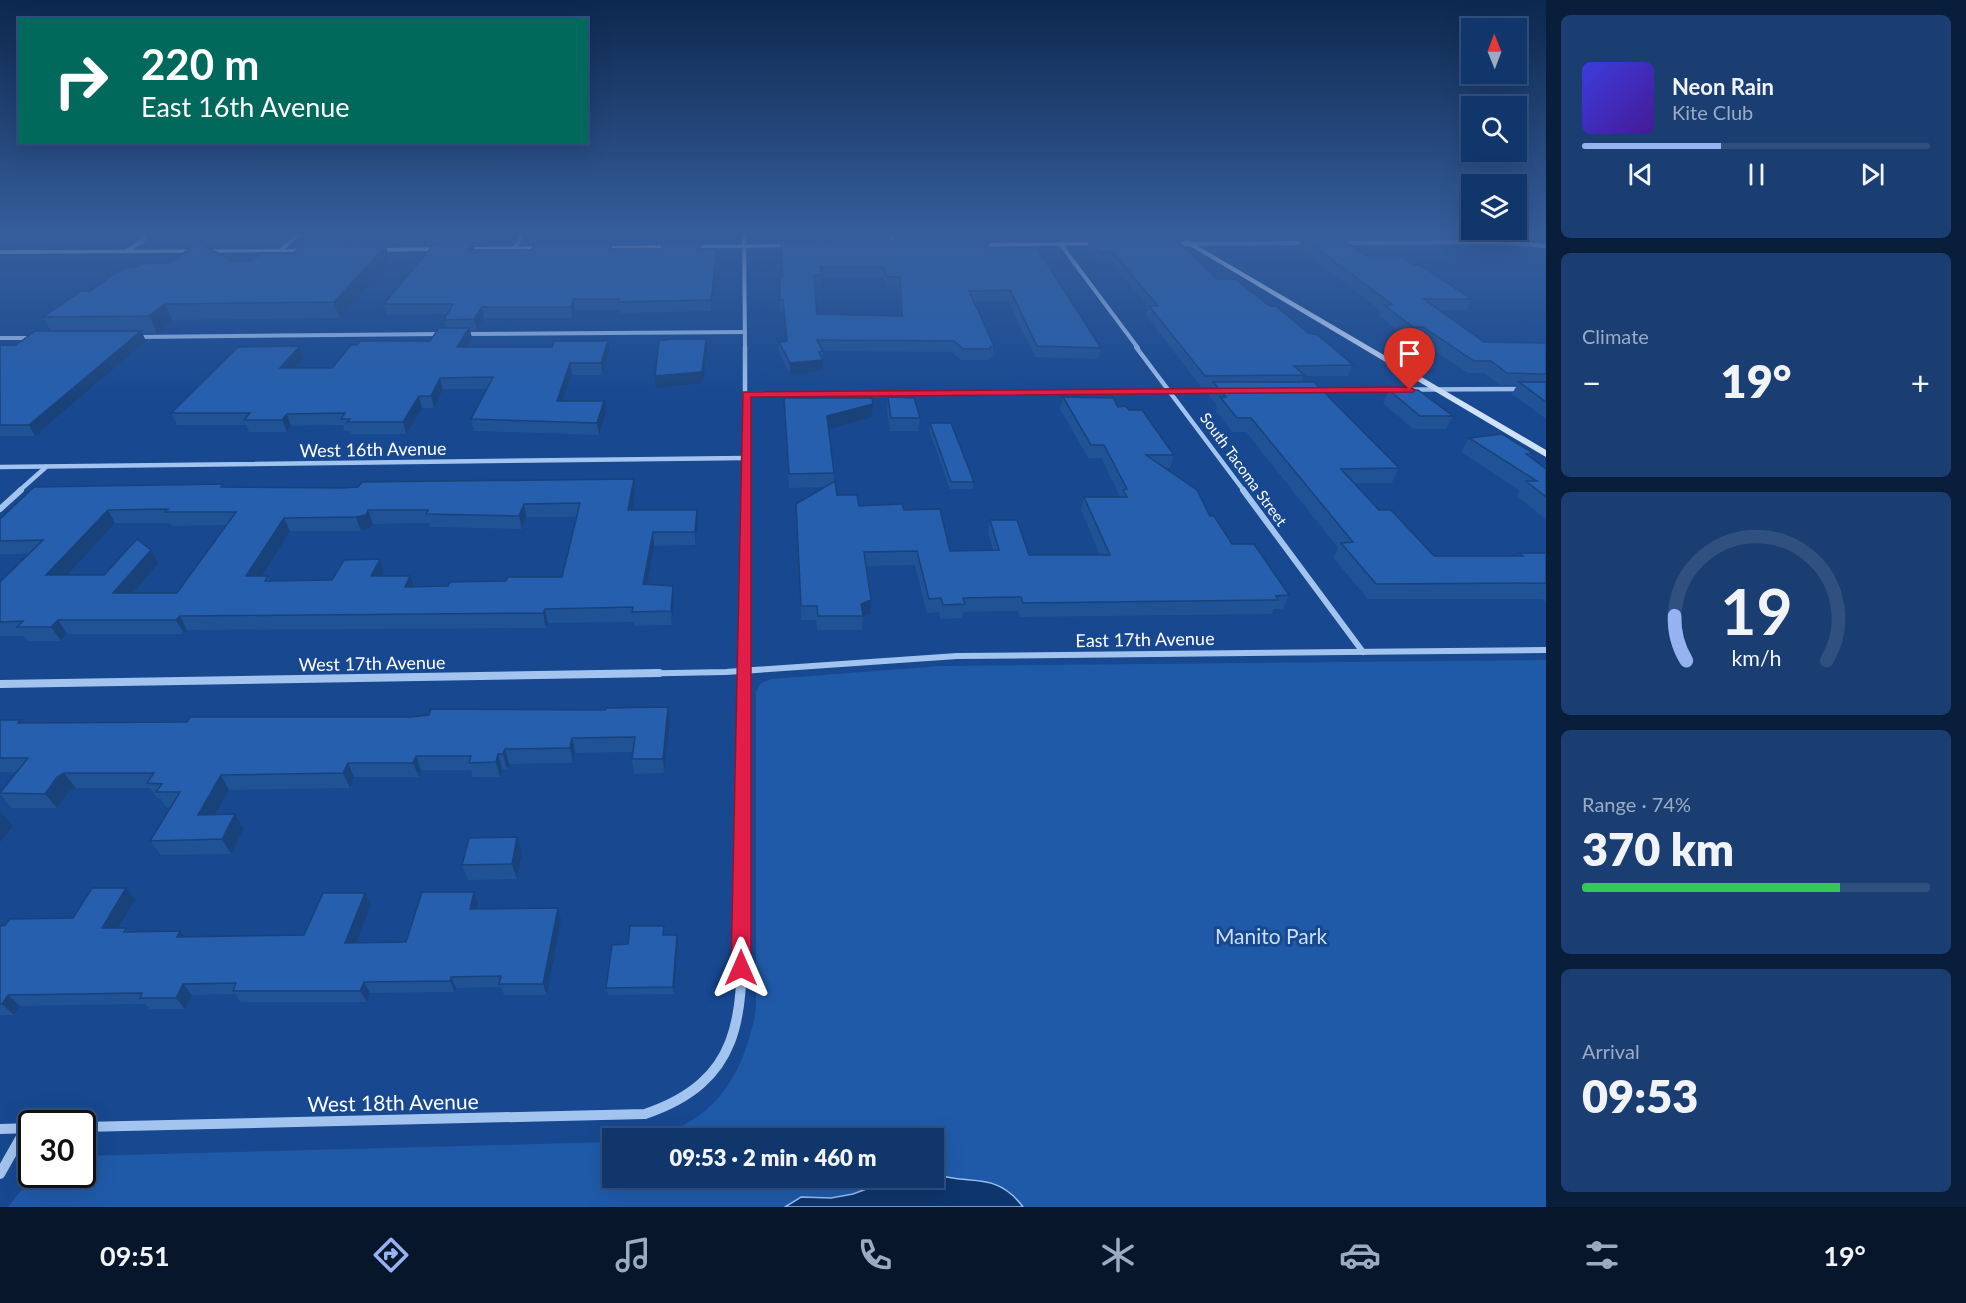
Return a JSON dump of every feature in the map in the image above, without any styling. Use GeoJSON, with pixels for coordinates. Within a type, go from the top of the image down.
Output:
{"type":"FeatureCollection","features":[{"type":"Feature","properties":{"kind":"street"},"geometry":{"type":"LineString","coordinates":[[744,671],[745,291]]}},
{"type":"Feature","properties":{"kind":"street","name":"South Tacoma Street"},"geometry":{"type":"LineString","coordinates":[[1096,291],[1363,652]]}},
{"type":"Feature","properties":{"kind":"street"},"geometry":{"type":"LineString","coordinates":[[1271,291],[1546,454]]}},
{"type":"Feature","properties":{"kind":"street"},"geometry":{"type":"LineString","coordinates":[[131,337],[745,332]]}},
{"type":"Feature","properties":{"kind":"street"},"geometry":{"type":"LineString","coordinates":[[0,338],[36,338]]}},
{"type":"Feature","properties":{"kind":"street"},"geometry":{"type":"LineString","coordinates":[[1306,390],[1522,389]]}},
{"type":"Feature","properties":{"kind":"street"},"geometry":{"type":"LineString","coordinates":[[746,394],[1229,391]]}},
{"type":"Feature","properties":{"kind":"street","name":"West 16th Avenue"},"geometry":{"type":"LineString","coordinates":[[0,467],[746,458]]}},
{"type":"Feature","properties":{"kind":"street"},"geometry":{"type":"LineString","coordinates":[[0,509],[47,466]]}},
{"type":"Feature","properties":{"kind":"street","name":"East 17th Avenue"},"geometry":{"type":"LineString","coordinates":[[744,671],[939,656],[1546,650]]}},
{"type":"Feature","properties":{"kind":"street","name":"West 17th Avenue"},"geometry":{"type":"LineString","coordinates":[[0,684],[744,671]]}},
{"type":"Feature","properties":{"kind":"street","name":"West 18th Avenue"},"geometry":{"type":"LineString","coordinates":[[96,1127],[629,1115],[666,1108],[698,1089],[725,1056],[735,1031],[740,1004],[744,671]]}},
{"type":"Feature","properties":{"kind":"street"},"geometry":{"type":"LineString","coordinates":[[0,1129],[18,1128]]}},
{"type":"Feature","properties":{"kind":"street"},"geometry":{"type":"LineString","coordinates":[[0,1174],[18,1145]]}},
{"type":"Feature","properties":{"kind":"green space","name":"Manito Park"},"geometry":{"type":"Polygon","coordinates":[[[1546,660],[1546,1207],[8,1207],[23,1188],[96,1188],[96,1156],[602,1142],[602,1188],[944,1188],[944,1128],[677,1128],[693,1120],[710,1107],[724,1092],[744,1054],[756,1009],[756,692],[760,684],[771,679],[940,666],[1546,660]]]}},
{"type":"Feature","properties":{"kind":"shaded area"},"geometry":{"type":"Polygon","coordinates":[[[944,1176],[991,1183],[1013,1195],[1023,1207],[785,1207],[801,1197],[831,1198],[869,1188],[944,1188],[944,1176]]]}},
{"type":"Feature","properties":{"kind":"building"},"geometry":{"type":"Polygon","coordinates":[[[81,291],[344,291],[334,302],[165,304],[149,316],[43,317],[81,291]]]}},
{"type":"Feature","properties":{"kind":"building"},"geometry":{"type":"Polygon","coordinates":[[[395,291],[712,291],[711,300],[618,302],[619,299],[574,299],[571,307],[482,307],[474,319],[444,320],[453,304],[384,304],[395,291]]]}},
{"type":"Feature","properties":{"kind":"building"},"geometry":{"type":"Polygon","coordinates":[[[780,291],[815,291],[817,314],[902,316],[901,291],[969,291],[994,346],[990,349],[963,349],[954,341],[817,340],[823,351],[819,352],[823,360],[790,363],[779,342],[787,341],[783,300],[780,300],[780,291]]]}},
{"type":"Feature","properties":{"kind":"building"},"geometry":{"type":"Polygon","coordinates":[[[1011,291],[1065,291],[1101,348],[1037,346],[1011,291]]]}},
{"type":"Feature","properties":{"kind":"building"},"geometry":{"type":"Polygon","coordinates":[[[1146,291],[1251,291],[1270,306],[1276,306],[1308,333],[1318,335],[1353,365],[1294,366],[1304,375],[1205,376],[1149,306],[1158,306],[1146,291]]]}},
{"type":"Feature","properties":{"kind":"building"},"geometry":{"type":"Polygon","coordinates":[[[1374,291],[1460,291],[1472,299],[1424,299],[1484,342],[1546,343],[1546,374],[1507,373],[1491,361],[1474,361],[1423,327],[1413,327],[1384,305],[1393,305],[1374,291]]]}},
{"type":"Feature","properties":{"kind":"building"},"geometry":{"type":"Polygon","coordinates":[[[439,328],[469,328],[457,347],[552,347],[554,341],[608,341],[601,363],[570,363],[557,401],[604,401],[597,423],[471,419],[493,377],[440,378],[431,396],[419,396],[403,422],[347,422],[350,419],[341,419],[345,413],[287,414],[282,420],[244,420],[250,413],[171,413],[238,347],[300,346],[280,368],[332,368],[351,345],[357,345],[360,341],[430,341],[439,328]]]}},
{"type":"Feature","properties":{"kind":"building"},"geometry":{"type":"Polygon","coordinates":[[[35,331],[141,331],[29,425],[0,425],[0,345],[16,345],[35,331]]]}},
{"type":"Feature","properties":{"kind":"building"},"geometry":{"type":"Polygon","coordinates":[[[706,339],[702,372],[655,376],[659,341],[706,339]]]}},
{"type":"Feature","properties":{"kind":"building"},"geometry":{"type":"Polygon","coordinates":[[[1213,382],[1314,382],[1399,468],[1341,469],[1379,510],[1391,510],[1434,556],[1523,556],[1519,553],[1546,553],[1546,583],[1376,584],[1341,543],[1353,542],[1251,418],[1237,418],[1220,397],[1226,397],[1213,382]]]}},
{"type":"Feature","properties":{"kind":"building"},"geometry":{"type":"Polygon","coordinates":[[[1519,382],[1546,382],[1546,402],[1519,382]]]}},
{"type":"Feature","properties":{"kind":"building"},"geometry":{"type":"Polygon","coordinates":[[[1389,390],[1418,390],[1453,416],[1420,416],[1389,390]]]}},
{"type":"Feature","properties":{"kind":"building"},"geometry":{"type":"Polygon","coordinates":[[[888,397],[914,398],[920,418],[891,418],[888,397]]]}},
{"type":"Feature","properties":{"kind":"building"},"geometry":{"type":"Polygon","coordinates":[[[1063,397],[1113,398],[1118,407],[1126,406],[1129,410],[1142,410],[1174,455],[1146,455],[1197,490],[1210,516],[1214,516],[1232,544],[1254,544],[1289,595],[1276,596],[1278,600],[1023,603],[1021,597],[963,598],[965,604],[943,605],[941,598],[929,599],[917,551],[864,552],[871,600],[861,604],[863,616],[818,616],[817,606],[801,606],[796,504],[835,481],[837,495],[857,495],[859,506],[902,504],[904,510],[940,509],[950,551],[999,550],[990,520],[1017,520],[1029,555],[1110,555],[1084,497],[1127,497],[1123,490],[1127,489],[1104,445],[1091,445],[1063,397]]]}},
{"type":"Feature","properties":{"kind":"building"},"geometry":{"type":"Polygon","coordinates":[[[784,398],[872,398],[873,404],[827,416],[834,473],[789,474],[784,398]]]}},
{"type":"Feature","properties":{"kind":"building"},"geometry":{"type":"Polygon","coordinates":[[[930,423],[951,423],[974,482],[951,482],[930,423]]]}},
{"type":"Feature","properties":{"kind":"building"},"geometry":{"type":"Polygon","coordinates":[[[1502,434],[1533,453],[1526,454],[1546,469],[1546,497],[1526,481],[1537,481],[1469,438],[1502,434]]]}},
{"type":"Feature","properties":{"kind":"building"},"geometry":{"type":"Polygon","coordinates":[[[634,479],[628,510],[697,510],[695,532],[653,532],[643,584],[673,586],[671,611],[632,612],[633,607],[545,609],[543,613],[180,616],[176,620],[58,620],[51,627],[17,627],[23,621],[0,622],[0,582],[43,540],[0,541],[0,519],[34,487],[223,484],[221,487],[341,488],[358,487],[362,482],[634,479]],[[580,503],[524,504],[519,516],[426,514],[428,510],[368,510],[366,515],[356,517],[284,518],[246,576],[268,576],[265,581],[332,580],[344,560],[380,559],[371,576],[410,576],[405,587],[448,586],[450,582],[506,581],[508,577],[562,577],[580,503]],[[168,509],[108,510],[46,575],[104,575],[137,539],[151,550],[113,593],[177,593],[236,512],[165,512],[168,509]]]}},
{"type":"Feature","properties":{"kind":"building"},"geometry":{"type":"Polygon","coordinates":[[[668,707],[663,759],[632,759],[635,737],[572,738],[570,748],[505,749],[503,754],[498,754],[496,762],[469,763],[471,756],[416,756],[413,763],[348,763],[343,773],[221,775],[198,815],[235,814],[222,839],[150,841],[180,792],[156,792],[162,784],[147,783],[154,773],[64,773],[57,777],[45,794],[0,793],[28,758],[0,758],[0,720],[21,720],[18,723],[187,722],[190,717],[410,717],[429,715],[431,709],[605,710],[606,708],[668,707]]]}},
{"type":"Feature","properties":{"kind":"building"},"geometry":{"type":"Polygon","coordinates":[[[517,837],[512,864],[462,865],[469,838],[517,837]]]}},
{"type":"Feature","properties":{"kind":"building"},"geometry":{"type":"Polygon","coordinates":[[[92,888],[126,888],[102,928],[126,928],[124,932],[180,931],[177,937],[304,935],[323,893],[365,893],[345,943],[406,942],[422,892],[474,892],[470,909],[558,908],[543,984],[499,984],[501,976],[451,977],[450,981],[364,982],[360,991],[233,991],[236,983],[183,984],[176,998],[140,998],[142,993],[8,995],[0,1004],[0,926],[5,925],[10,919],[73,918],[92,888]]]}},
{"type":"Feature","properties":{"kind":"building"},"geometry":{"type":"Polygon","coordinates":[[[630,926],[664,926],[663,935],[677,935],[673,987],[606,988],[612,945],[628,944],[630,926]]]}},
{"type":"Feature","properties":{"kind":"route"},"geometry":{"type":"LineString","coordinates":[[741,968],[746,394],[1410,390]]}}]}
